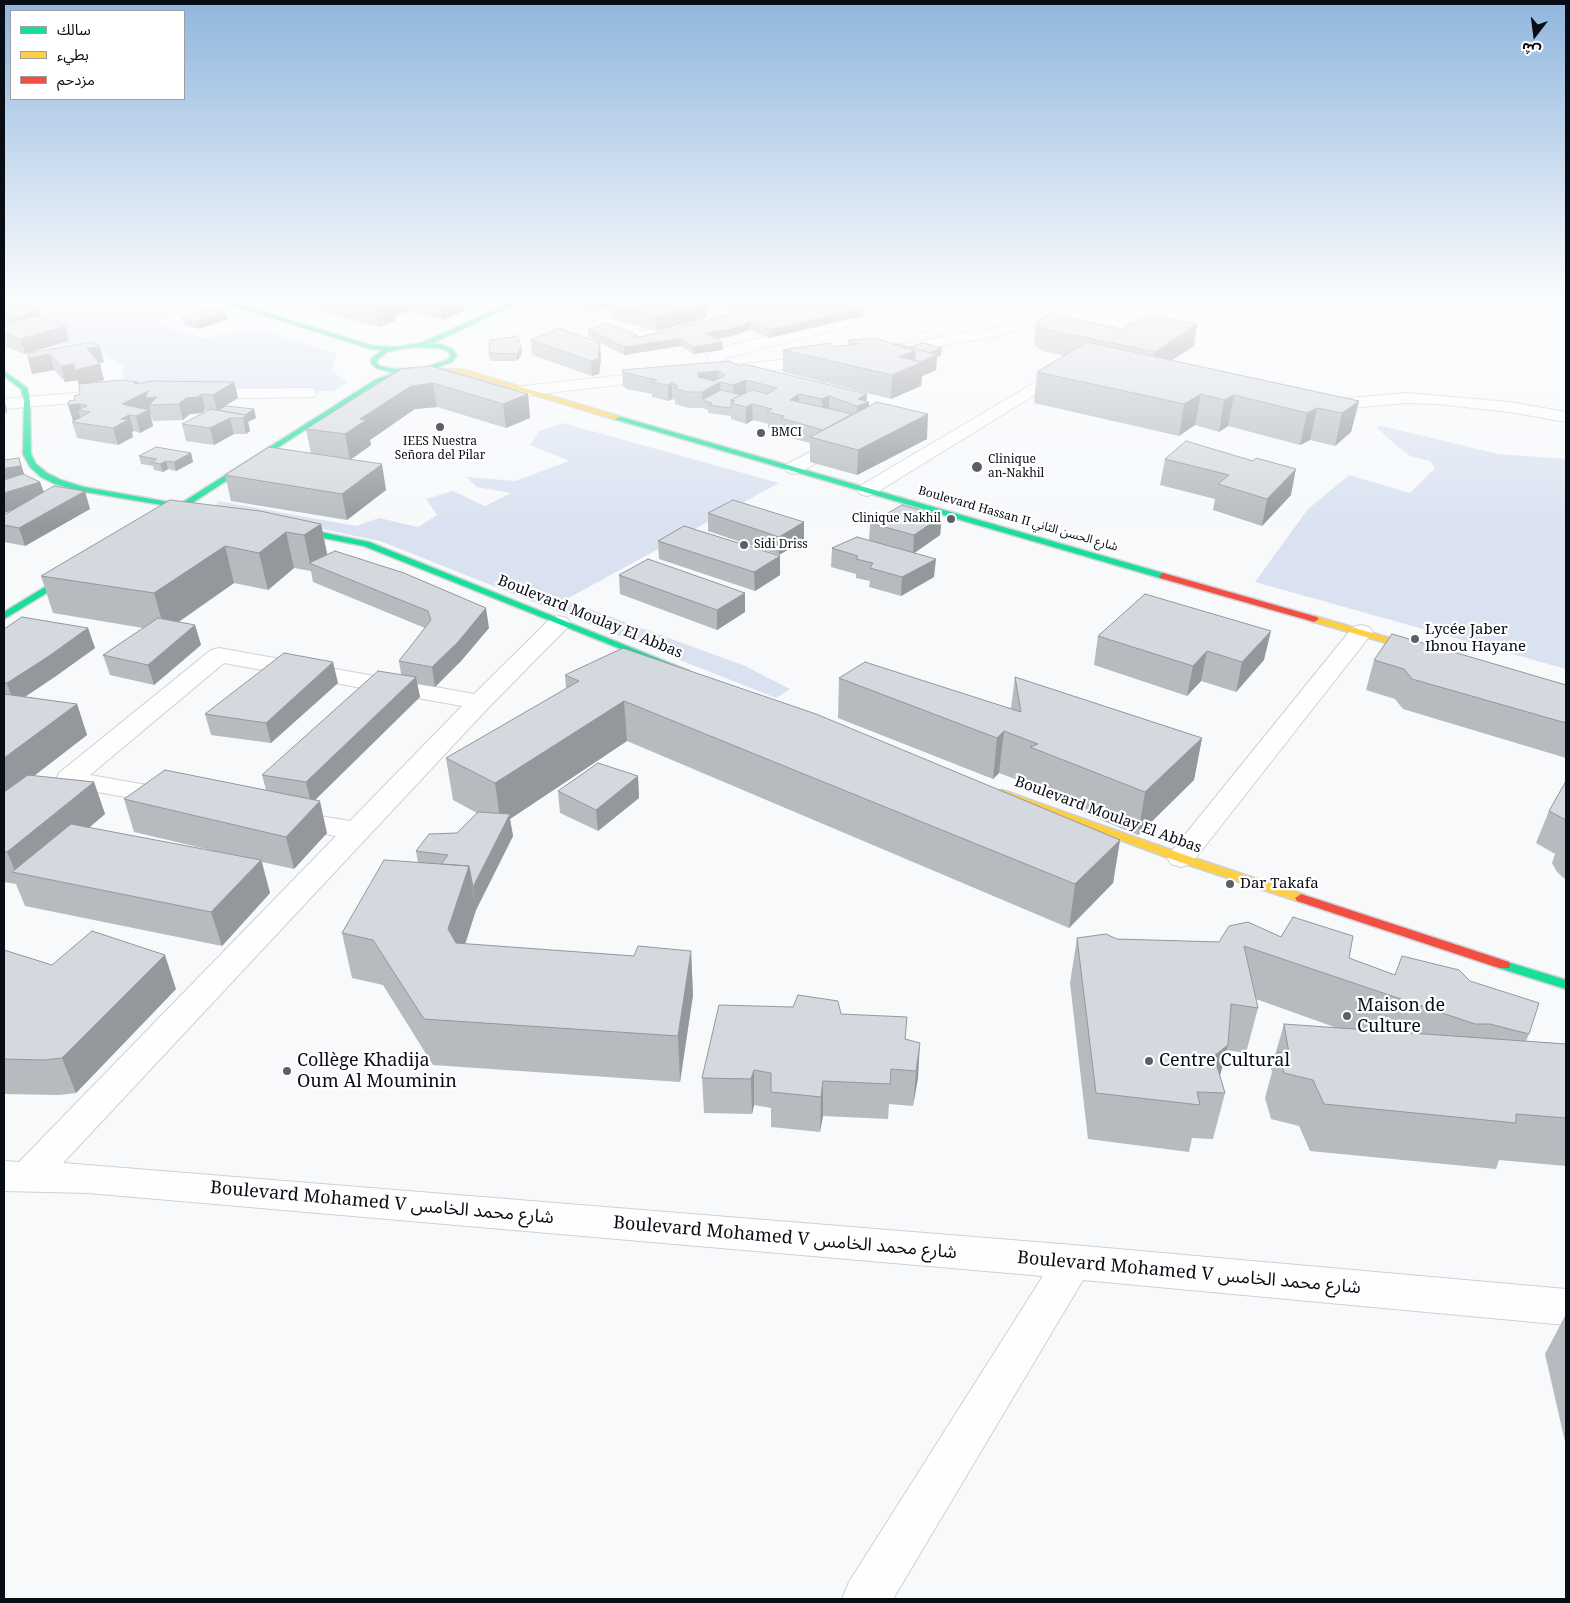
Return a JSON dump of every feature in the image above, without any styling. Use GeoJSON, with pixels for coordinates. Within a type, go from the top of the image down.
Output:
{"type":"FeatureCollection","features":[{"type":"Feature","properties":{"kind":"street"},"geometry":{"type":"LineString","coordinates":[[12,378],[24,388],[27,401],[27,454],[33,465],[44,475],[58,482],[83,489],[212,512]]}},
{"type":"Feature","properties":{"kind":"street"},"geometry":{"type":"LineString","coordinates":[[377,381],[380,378]]}},
{"type":"Feature","properties":{"kind":"street"},"geometry":{"type":"LineString","coordinates":[[160,520],[377,381],[387,378]]}},
{"type":"Feature","properties":{"kind":"street","name":"Boulevard Hassan II شارع الحسن الثاني"},"geometry":{"type":"LineString","coordinates":[[481,378],[1433,654]]}},
{"type":"Feature","properties":{"kind":"street"},"geometry":{"type":"LineString","coordinates":[[524,391],[645,378]]}},
{"type":"Feature","properties":{"kind":"street"},"geometry":{"type":"LineString","coordinates":[[867,490],[1052,378]]}},
{"type":"Feature","properties":{"kind":"street"},"geometry":{"type":"LineString","coordinates":[[179,394],[308,393]]}},
{"type":"Feature","properties":{"kind":"street"},"geometry":{"type":"LineString","coordinates":[[4,404],[131,395]]}},
{"type":"Feature","properties":{"kind":"street"},"geometry":{"type":"LineString","coordinates":[[1329,405],[1406,398],[1438,399],[1510,407],[1566,417]]}},
{"type":"Feature","properties":{"kind":"street"},"geometry":{"type":"LineString","coordinates":[[794,468],[860,431]]}},
{"type":"Feature","properties":{"kind":"street","name":"Boulevard Moulay El Abbas"},"geometry":{"type":"LineString","coordinates":[[270,524],[366,544],[559,623],[696,675]]}},
{"type":"Feature","properties":{"kind":"street"},"geometry":{"type":"LineString","coordinates":[[4,616],[87,565]]}},
{"type":"Feature","properties":{"kind":"street"},"geometry":{"type":"LineString","coordinates":[[16,1176],[357,831],[480,702],[559,623]]}},
{"type":"Feature","properties":{"kind":"street"},"geometry":{"type":"LineString","coordinates":[[1182,858],[1361,632]]}},
{"type":"Feature","properties":{"kind":"street"},"geometry":{"type":"LineString","coordinates":[[194,802],[69,779],[219,655],[480,702]]}},
{"type":"Feature","properties":{"kind":"street","name":"Boulevard Moulay El Abbas"},"geometry":{"type":"LineString","coordinates":[[991,789],[1182,858],[1566,985]]}},
{"type":"Feature","properties":{"kind":"street"},"geometry":{"type":"LineString","coordinates":[[261,814],[357,831]]}},
{"type":"Feature","properties":{"kind":"street","name":"Boulevard Mohamed V شارع محمد الخامس"},"geometry":{"type":"LineString","coordinates":[[16,1176],[108,1180],[1073,1262],[1566,1307]]}},
{"type":"Feature","properties":{"kind":"street"},"geometry":{"type":"LineString","coordinates":[[866,1599],[1073,1262]]}},
{"type":"Feature","properties":{"kind":"shaded area"},"geometry":{"type":"Polygon","coordinates":[[[123,378],[341,378],[347,382],[334,391],[121,391],[123,378]]]}},
{"type":"Feature","properties":{"kind":"shaded area"},"geometry":{"type":"Polygon","coordinates":[[[563,423],[779,483],[565,600],[745,666],[790,689],[776,698],[380,541],[215,507],[218,501],[356,526],[379,518],[418,527],[437,515],[426,499],[453,491],[485,506],[511,493],[477,487],[467,477],[515,481],[569,461],[530,445],[539,431],[563,423]]]}},
{"type":"Feature","properties":{"kind":"shaded area"},"geometry":{"type":"Polygon","coordinates":[[[1378,425],[1498,454],[1566,459],[1566,669],[1255,582],[1308,509],[1349,475],[1410,493],[1435,468],[1430,461],[1410,456],[1378,429],[1378,425]]]}},
{"type":"Feature","properties":{"kind":"building"},"geometry":{"type":"Polygon","coordinates":[[[387,378],[472,378],[528,394],[503,404],[433,383],[411,386],[360,419],[366,420],[345,434],[306,429],[387,378]]]}},
{"type":"Feature","properties":{"kind":"building"},"geometry":{"type":"Polygon","coordinates":[[[647,378],[701,378],[714,381],[720,378],[801,378],[867,394],[858,399],[869,402],[857,406],[829,396],[822,399],[799,394],[790,400],[852,414],[823,430],[780,418],[784,416],[767,412],[772,409],[752,404],[746,407],[731,403],[735,401],[731,400],[752,390],[767,394],[777,388],[746,380],[733,385],[720,382],[702,392],[687,392],[674,388],[678,386],[672,383],[668,385],[651,382],[657,380],[647,378]]]}},
{"type":"Feature","properties":{"kind":"building"},"geometry":{"type":"Polygon","coordinates":[[[1064,378],[1252,378],[1359,401],[1342,413],[1317,408],[1307,413],[1234,395],[1224,400],[1201,394],[1184,404],[1064,378]]]}},
{"type":"Feature","properties":{"kind":"building"},"geometry":{"type":"Polygon","coordinates":[[[121,380],[141,384],[149,381],[234,382],[213,395],[202,394],[198,397],[186,398],[179,404],[149,405],[157,397],[145,398],[148,391],[122,404],[149,410],[136,416],[129,415],[121,419],[128,420],[113,428],[72,422],[90,412],[78,410],[87,406],[80,404],[68,405],[69,401],[75,400],[74,396],[80,394],[79,384],[121,380]]]}},
{"type":"Feature","properties":{"kind":"building"},"geometry":{"type":"Polygon","coordinates":[[[721,390],[741,395],[731,400],[731,408],[708,405],[712,403],[702,400],[721,390]]]}},
{"type":"Feature","properties":{"kind":"building"},"geometry":{"type":"Polygon","coordinates":[[[877,402],[928,414],[858,450],[810,437],[877,402]]]}},
{"type":"Feature","properties":{"kind":"building"},"geometry":{"type":"Polygon","coordinates":[[[226,406],[254,409],[245,415],[218,410],[226,406]]]}},
{"type":"Feature","properties":{"kind":"building"},"geometry":{"type":"Polygon","coordinates":[[[211,409],[246,415],[243,418],[230,418],[210,428],[182,424],[211,409]]]}},
{"type":"Feature","properties":{"kind":"building"},"geometry":{"type":"Polygon","coordinates":[[[1186,441],[1253,461],[1256,458],[1296,469],[1267,499],[1218,484],[1229,475],[1165,459],[1186,441]]]}},
{"type":"Feature","properties":{"kind":"building"},"geometry":{"type":"Polygon","coordinates":[[[156,447],[191,453],[174,462],[166,461],[160,464],[151,462],[157,459],[139,456],[156,447]]]}},
{"type":"Feature","properties":{"kind":"building"},"geometry":{"type":"Polygon","coordinates":[[[269,447],[382,464],[342,494],[225,475],[269,447]]]}},
{"type":"Feature","properties":{"kind":"building"},"geometry":{"type":"Polygon","coordinates":[[[19,458],[21,466],[6,468],[4,472],[4,460],[19,458]]]}},
{"type":"Feature","properties":{"kind":"building"},"geometry":{"type":"Polygon","coordinates":[[[23,474],[40,482],[4,493],[4,480],[23,474]]]}},
{"type":"Feature","properties":{"kind":"building"},"geometry":{"type":"Polygon","coordinates":[[[54,486],[85,491],[19,528],[4,525],[4,515],[54,486]]]}},
{"type":"Feature","properties":{"kind":"building"},"geometry":{"type":"Polygon","coordinates":[[[170,500],[260,511],[321,524],[304,535],[286,532],[259,553],[225,546],[154,593],[41,576],[170,500]]]}},
{"type":"Feature","properties":{"kind":"building"},"geometry":{"type":"Polygon","coordinates":[[[733,500],[804,522],[779,537],[708,513],[733,500]]]}},
{"type":"Feature","properties":{"kind":"building"},"geometry":{"type":"Polygon","coordinates":[[[902,505],[942,516],[914,535],[870,523],[902,505]]]}},
{"type":"Feature","properties":{"kind":"building"},"geometry":{"type":"Polygon","coordinates":[[[684,526],[780,556],[754,572],[658,541],[684,526]]]}},
{"type":"Feature","properties":{"kind":"building"},"geometry":{"type":"Polygon","coordinates":[[[857,537],[936,559],[902,577],[870,568],[873,563],[856,559],[858,556],[832,548],[857,537]]]}},
{"type":"Feature","properties":{"kind":"building"},"geometry":{"type":"Polygon","coordinates":[[[335,551],[404,573],[486,608],[458,642],[432,667],[399,661],[431,620],[428,611],[309,563],[335,551]]]}},
{"type":"Feature","properties":{"kind":"building"},"geometry":{"type":"Polygon","coordinates":[[[648,559],[745,593],[717,610],[619,575],[648,559]]]}},
{"type":"Feature","properties":{"kind":"building"},"geometry":{"type":"Polygon","coordinates":[[[1145,594],[1271,631],[1242,662],[1207,651],[1193,666],[1098,636],[1145,594]]]}},
{"type":"Feature","properties":{"kind":"building"},"geometry":{"type":"Polygon","coordinates":[[[22,617],[88,628],[49,656],[7,683],[4,683],[4,629],[22,617]]]}},
{"type":"Feature","properties":{"kind":"building"},"geometry":{"type":"Polygon","coordinates":[[[158,618],[195,625],[148,665],[103,655],[158,618]]]}},
{"type":"Feature","properties":{"kind":"building"},"geometry":{"type":"Polygon","coordinates":[[[1392,634],[1566,685],[1566,723],[1412,679],[1404,669],[1374,660],[1392,634]]]}},
{"type":"Feature","properties":{"kind":"building"},"geometry":{"type":"Polygon","coordinates":[[[623,648],[816,714],[1120,840],[1075,884],[624,701],[495,783],[446,758],[579,681],[565,675],[623,648]]]}},
{"type":"Feature","properties":{"kind":"building"},"geometry":{"type":"Polygon","coordinates":[[[284,653],[333,662],[266,723],[205,714],[284,653]]]}},
{"type":"Feature","properties":{"kind":"building"},"geometry":{"type":"Polygon","coordinates":[[[865,662],[1021,712],[1015,677],[1202,738],[1145,792],[1030,747],[1038,744],[1004,731],[997,738],[839,678],[865,662]]]}},
{"type":"Feature","properties":{"kind":"building"},"geometry":{"type":"Polygon","coordinates":[[[378,671],[416,677],[306,782],[262,775],[378,671]]]}},
{"type":"Feature","properties":{"kind":"building"},"geometry":{"type":"Polygon","coordinates":[[[4,694],[77,704],[4,758],[4,694]]]}},
{"type":"Feature","properties":{"kind":"building"},"geometry":{"type":"Polygon","coordinates":[[[598,763],[638,776],[596,810],[558,791],[598,763]]]}},
{"type":"Feature","properties":{"kind":"building"},"geometry":{"type":"Polygon","coordinates":[[[165,770],[320,801],[286,837],[124,799],[165,770]]]}},
{"type":"Feature","properties":{"kind":"building"},"geometry":{"type":"Polygon","coordinates":[[[28,775],[94,782],[7,852],[4,851],[4,792],[28,775]]]}},
{"type":"Feature","properties":{"kind":"building"},"geometry":{"type":"Polygon","coordinates":[[[1566,781],[1566,820],[1549,811],[1566,781]]]}},
{"type":"Feature","properties":{"kind":"building"},"geometry":{"type":"Polygon","coordinates":[[[478,812],[510,814],[473,887],[469,866],[441,864],[448,855],[416,851],[429,834],[457,833],[478,812]]]}},
{"type":"Feature","properties":{"kind":"building"},"geometry":{"type":"Polygon","coordinates":[[[71,824],[261,860],[211,912],[12,872],[71,824]]]}},
{"type":"Feature","properties":{"kind":"building"},"geometry":{"type":"Polygon","coordinates":[[[384,860],[469,866],[448,929],[456,943],[634,956],[638,946],[691,951],[678,1036],[424,1019],[373,940],[342,933],[384,860]]]}},
{"type":"Feature","properties":{"kind":"building"},"geometry":{"type":"Polygon","coordinates":[[[1293,917],[1353,936],[1349,958],[1395,975],[1402,956],[1459,970],[1470,981],[1539,1003],[1529,1034],[1490,1024],[1475,1024],[1244,946],[1258,1008],[1231,1004],[1228,1045],[1214,1056],[1225,1093],[1197,1092],[1200,1105],[1096,1093],[1077,938],[1106,934],[1117,939],[1219,942],[1229,926],[1248,922],[1281,937],[1293,917]]]}},
{"type":"Feature","properties":{"kind":"building"},"geometry":{"type":"Polygon","coordinates":[[[92,931],[165,955],[62,1058],[44,1060],[4,1059],[4,950],[52,965],[92,931]]]}},
{"type":"Feature","properties":{"kind":"building"},"geometry":{"type":"Polygon","coordinates":[[[798,995],[838,1001],[841,1014],[907,1017],[905,1039],[920,1043],[916,1071],[891,1069],[890,1084],[823,1081],[821,1097],[771,1092],[771,1073],[754,1070],[751,1079],[702,1078],[719,1005],[793,1007],[798,995]]]}},
{"type":"Feature","properties":{"kind":"building"},"geometry":{"type":"Polygon","coordinates":[[[1284,1024],[1566,1044],[1566,1118],[1516,1114],[1516,1123],[1324,1104],[1313,1080],[1284,1073],[1278,1052],[1289,1053],[1284,1024]]]}},
{"type":"Feature","properties":{"kind":"traffic: fast"},"geometry":{"type":"LineString","coordinates":[[10,378],[24,388],[27,401],[27,454],[33,465],[44,475],[58,482],[83,489],[202,510]]}},
{"type":"Feature","properties":{"kind":"traffic: fast"},"geometry":{"type":"LineString","coordinates":[[174,511],[377,381],[386,378]]}},
{"type":"Feature","properties":{"kind":"traffic: fast"},"geometry":{"type":"LineString","coordinates":[[617,417],[1163,576]]}},
{"type":"Feature","properties":{"kind":"traffic: fast"},"geometry":{"type":"LineString","coordinates":[[286,528],[366,544],[684,671]]}},
{"type":"Feature","properties":{"kind":"traffic: fast"},"geometry":{"type":"LineString","coordinates":[[4,616],[78,570]]}},
{"type":"Feature","properties":{"kind":"traffic: fast"},"geometry":{"type":"LineString","coordinates":[[1504,965],[1566,985]]}},
{"type":"Feature","properties":{"kind":"traffic: slow"},"geometry":{"type":"LineString","coordinates":[[485,378],[617,417]]}},
{"type":"Feature","properties":{"kind":"traffic: slow"},"geometry":{"type":"LineString","coordinates":[[1314,619],[1424,651]]}},
{"type":"Feature","properties":{"kind":"traffic: slow"},"geometry":{"type":"LineString","coordinates":[[1002,793],[1181,858],[1301,898]]}},
{"type":"Feature","properties":{"kind":"traffic: jam"},"geometry":{"type":"LineString","coordinates":[[1163,576],[1314,619]]}},
{"type":"Feature","properties":{"kind":"traffic: jam"},"geometry":{"type":"LineString","coordinates":[[1301,898],[1504,965]]}},
{"type":"Feature","properties":{"kind":"place","name":"IEES Nuestra Señora del Pilar"},"geometry":{"type":"Point","coordinates":[440,427]}},
{"type":"Feature","properties":{"kind":"place","name":"BMCI"},"geometry":{"type":"Point","coordinates":[761,433]}},
{"type":"Feature","properties":{"kind":"place","name":"Clinique an-Nakhil"},"geometry":{"type":"Point","coordinates":[977,467]}},
{"type":"Feature","properties":{"kind":"place","name":"Clinique Nakhil"},"geometry":{"type":"Point","coordinates":[951,519]}},
{"type":"Feature","properties":{"kind":"place","name":"Sidi Driss"},"geometry":{"type":"Point","coordinates":[744,545]}},
{"type":"Feature","properties":{"kind":"place","name":"Lycée Jaber Ibnou Hayane"},"geometry":{"type":"Point","coordinates":[1415,639]}},
{"type":"Feature","properties":{"kind":"place","name":"Dar Takafa"},"geometry":{"type":"Point","coordinates":[1230,884]}},
{"type":"Feature","properties":{"kind":"place","name":"Maison de Culture"},"geometry":{"type":"Point","coordinates":[1347,1016]}},
{"type":"Feature","properties":{"kind":"place","name":"Centre Cultural"},"geometry":{"type":"Point","coordinates":[1149,1061]}},
{"type":"Feature","properties":{"kind":"place","name":"Collège Khadija Oum Al Mouminin"},"geometry":{"type":"Point","coordinates":[287,1071]}}]}
